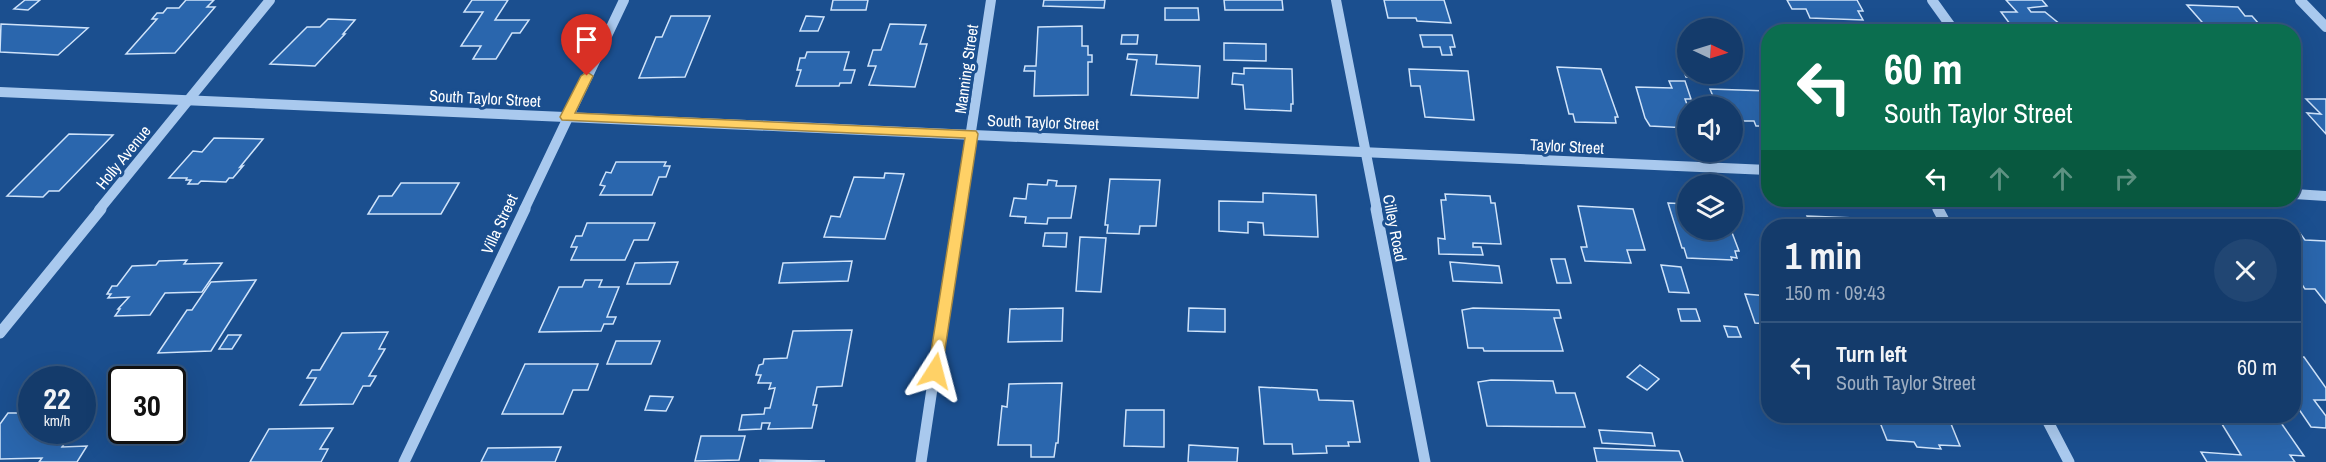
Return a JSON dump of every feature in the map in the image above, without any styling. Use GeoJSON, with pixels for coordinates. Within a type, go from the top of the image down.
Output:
{"type":"FeatureCollection","features":[{"type":"Feature","properties":{"kind":"street","name":"Holly Avenue"},"geometry":{"type":"LineString","coordinates":[[0,333],[270,0]]}},
{"type":"Feature","properties":{"kind":"street","name":"Villa Street"},"geometry":{"type":"LineString","coordinates":[[404,462],[624,0]]}},
{"type":"Feature","properties":{"kind":"street","name":"Manning Street"},"geometry":{"type":"LineString","coordinates":[[921,462],[991,0]]}},
{"type":"Feature","properties":{"kind":"street","name":"Cilley Road"},"geometry":{"type":"LineString","coordinates":[[1336,0],[1425,462]]}},
{"type":"Feature","properties":{"kind":"street"},"geometry":{"type":"LineString","coordinates":[[1932,0],[1949,24]]}},
{"type":"Feature","properties":{"kind":"street"},"geometry":{"type":"LineString","coordinates":[[2300,0],[2326,27]]}},
{"type":"Feature","properties":{"kind":"street","name":"South Taylor Street"},"geometry":{"type":"LineString","coordinates":[[0,92],[1365,152]]}},
{"type":"Feature","properties":{"kind":"street","name":"Taylor Street"},"geometry":{"type":"LineString","coordinates":[[1365,152],[1761,170]]}},
{"type":"Feature","properties":{"kind":"street"},"geometry":{"type":"LineString","coordinates":[[2301,194],[2326,196]]}},
{"type":"Feature","properties":{"kind":"street"},"geometry":{"type":"LineString","coordinates":[[2049,423],[2069,462]]}},
{"type":"Feature","properties":{"kind":"building"},"geometry":{"type":"Polygon","coordinates":[[[25,0],[40,0],[28,10],[14,9],[25,0]]]}},
{"type":"Feature","properties":{"kind":"building"},"geometry":{"type":"Polygon","coordinates":[[[186,0],[214,0],[207,7],[215,7],[175,53],[126,54],[157,19],[152,19],[157,13],[163,13],[167,8],[179,8],[186,0]]]}},
{"type":"Feature","properties":{"kind":"building"},"geometry":{"type":"Polygon","coordinates":[[[472,0],[508,0],[495,20],[529,20],[520,33],[512,33],[496,59],[473,59],[481,46],[461,46],[483,12],[464,12],[472,0]]]}},
{"type":"Feature","properties":{"kind":"building"},"geometry":{"type":"Polygon","coordinates":[[[833,0],[868,0],[866,10],[831,10],[833,0]]]}},
{"type":"Feature","properties":{"kind":"building"},"geometry":{"type":"Polygon","coordinates":[[[1044,0],[1105,0],[1104,8],[1043,6],[1044,0]]]}},
{"type":"Feature","properties":{"kind":"building"},"geometry":{"type":"Polygon","coordinates":[[[1224,0],[1282,0],[1283,10],[1225,10],[1224,0]]]}},
{"type":"Feature","properties":{"kind":"building"},"geometry":{"type":"Polygon","coordinates":[[[1384,0],[1444,0],[1451,23],[1417,21],[1416,18],[1388,18],[1384,0]]]}},
{"type":"Feature","properties":{"kind":"building"},"geometry":{"type":"Polygon","coordinates":[[[1787,0],[1857,0],[1863,11],[1858,11],[1863,20],[1810,18],[1806,9],[1792,9],[1787,0]]]}},
{"type":"Feature","properties":{"kind":"building"},"geometry":{"type":"Polygon","coordinates":[[[2006,0],[2042,0],[2047,6],[2028,8],[2031,12],[2045,12],[2060,24],[2010,24],[2001,12],[2017,12],[2006,0]]]}},
{"type":"Feature","properties":{"kind":"building"},"geometry":{"type":"Polygon","coordinates":[[[2187,5],[2238,7],[2245,16],[2252,16],[2259,24],[2252,23],[2204,24],[2187,5]]]}},
{"type":"Feature","properties":{"kind":"building"},"geometry":{"type":"Polygon","coordinates":[[[1165,8],[1198,8],[1199,20],[1165,20],[1165,8]]]}},
{"type":"Feature","properties":{"kind":"building"},"geometry":{"type":"Polygon","coordinates":[[[671,16],[710,16],[685,77],[639,78],[656,37],[662,37],[671,16]]]}},
{"type":"Feature","properties":{"kind":"building"},"geometry":{"type":"Polygon","coordinates":[[[806,16],[824,17],[818,31],[800,31],[806,16]]]}},
{"type":"Feature","properties":{"kind":"building"},"geometry":{"type":"Polygon","coordinates":[[[328,19],[355,20],[315,66],[270,64],[307,27],[320,27],[328,19]]]}},
{"type":"Feature","properties":{"kind":"building"},"geometry":{"type":"Polygon","coordinates":[[[1,24],[88,28],[58,55],[0,52],[1,24]]]}},
{"type":"Feature","properties":{"kind":"building"},"geometry":{"type":"Polygon","coordinates":[[[890,24],[926,25],[920,44],[927,44],[915,87],[869,85],[876,66],[868,66],[873,50],[881,50],[890,24]]]}},
{"type":"Feature","properties":{"kind":"building"},"geometry":{"type":"Polygon","coordinates":[[[1082,26],[1082,46],[1088,46],[1088,55],[1092,55],[1092,62],[1088,62],[1088,95],[1034,96],[1035,71],[1024,71],[1025,66],[1036,66],[1038,27],[1082,26]]]}},
{"type":"Feature","properties":{"kind":"building"},"geometry":{"type":"Polygon","coordinates":[[[1122,35],[1138,35],[1137,44],[1121,44],[1122,35]]]}},
{"type":"Feature","properties":{"kind":"building"},"geometry":{"type":"Polygon","coordinates":[[[1420,35],[1452,35],[1455,47],[1450,47],[1452,55],[1442,55],[1440,47],[1423,47],[1420,35]]]}},
{"type":"Feature","properties":{"kind":"building"},"geometry":{"type":"Polygon","coordinates":[[[1224,43],[1266,44],[1266,61],[1224,60],[1224,43]]]}},
{"type":"Feature","properties":{"kind":"building"},"geometry":{"type":"Polygon","coordinates":[[[807,52],[849,52],[844,70],[855,70],[851,83],[840,83],[839,86],[796,86],[801,70],[797,70],[800,58],[805,58],[807,52]]]}},
{"type":"Feature","properties":{"kind":"building"},"geometry":{"type":"Polygon","coordinates":[[[1128,54],[1157,55],[1156,64],[1200,66],[1198,98],[1131,95],[1137,60],[1127,59],[1128,54]]]}},
{"type":"Feature","properties":{"kind":"building"},"geometry":{"type":"Polygon","coordinates":[[[1557,67],[1601,69],[1618,117],[1615,117],[1616,123],[1575,122],[1573,114],[1569,114],[1557,67]]]}},
{"type":"Feature","properties":{"kind":"building"},"geometry":{"type":"Polygon","coordinates":[[[1244,68],[1292,69],[1293,104],[1291,104],[1291,111],[1245,109],[1243,85],[1232,84],[1233,73],[1244,74],[1244,68]]]}},
{"type":"Feature","properties":{"kind":"building"},"geometry":{"type":"Polygon","coordinates":[[[1409,69],[1468,71],[1474,120],[1425,117],[1420,86],[1411,86],[1409,69]]]}},
{"type":"Feature","properties":{"kind":"building"},"geometry":{"type":"Polygon","coordinates":[[[1669,81],[1686,84],[1690,96],[1677,96],[1677,127],[1650,126],[1645,118],[1636,87],[1672,88],[1669,81]]]}},
{"type":"Feature","properties":{"kind":"building"},"geometry":{"type":"Polygon","coordinates":[[[1710,89],[1761,91],[1761,126],[1756,126],[1754,121],[1743,121],[1743,96],[1713,96],[1710,89]]]}},
{"type":"Feature","properties":{"kind":"building"},"geometry":{"type":"Polygon","coordinates":[[[2306,99],[2326,99],[2326,134],[2307,113],[2321,114],[2306,99]]]}},
{"type":"Feature","properties":{"kind":"building"},"geometry":{"type":"Polygon","coordinates":[[[69,134],[113,135],[59,191],[49,191],[43,197],[7,196],[69,134]]]}},
{"type":"Feature","properties":{"kind":"building"},"geometry":{"type":"Polygon","coordinates":[[[214,138],[263,139],[233,178],[229,178],[226,182],[201,181],[198,184],[188,184],[191,180],[186,180],[187,178],[169,178],[193,151],[202,152],[214,138]]]}},
{"type":"Feature","properties":{"kind":"building"},"geometry":{"type":"Polygon","coordinates":[[[616,162],[666,162],[664,166],[670,166],[666,177],[659,177],[652,195],[600,195],[605,186],[600,185],[606,172],[611,173],[616,162]]]}},
{"type":"Feature","properties":{"kind":"building"},"geometry":{"type":"Polygon","coordinates":[[[885,173],[904,174],[885,239],[824,237],[831,216],[840,217],[854,177],[884,178],[885,173]]]}},
{"type":"Feature","properties":{"kind":"building"},"geometry":{"type":"Polygon","coordinates":[[[1110,179],[1160,180],[1156,226],[1140,226],[1139,234],[1107,233],[1108,225],[1105,225],[1110,179]]]}},
{"type":"Feature","properties":{"kind":"building"},"geometry":{"type":"Polygon","coordinates":[[[1048,180],[1057,181],[1056,186],[1076,186],[1071,218],[1048,218],[1047,224],[1025,223],[1026,217],[1010,216],[1014,198],[1026,199],[1028,184],[1047,185],[1048,180]]]}},
{"type":"Feature","properties":{"kind":"building"},"geometry":{"type":"Polygon","coordinates":[[[401,183],[459,183],[441,214],[368,214],[379,196],[392,196],[401,183]]]}},
{"type":"Feature","properties":{"kind":"building"},"geometry":{"type":"Polygon","coordinates":[[[1263,193],[1316,195],[1318,237],[1264,235],[1263,223],[1248,222],[1248,233],[1219,231],[1219,201],[1263,202],[1263,193]]]}},
{"type":"Feature","properties":{"kind":"building"},"geometry":{"type":"Polygon","coordinates":[[[1445,194],[1490,196],[1491,203],[1495,203],[1501,244],[1473,243],[1473,247],[1481,247],[1483,255],[1439,254],[1438,238],[1445,239],[1441,200],[1446,200],[1445,194]]]}},
{"type":"Feature","properties":{"kind":"building"},"geometry":{"type":"Polygon","coordinates":[[[1668,203],[1677,203],[1677,232],[1668,203]]]}},
{"type":"Feature","properties":{"kind":"building"},"geometry":{"type":"Polygon","coordinates":[[[1578,206],[1633,209],[1645,250],[1627,250],[1631,263],[1585,261],[1581,247],[1587,247],[1578,206]]]}},
{"type":"Feature","properties":{"kind":"building"},"geometry":{"type":"Polygon","coordinates":[[[1807,216],[1880,219],[1808,219],[1807,216]]]}},
{"type":"Feature","properties":{"kind":"building"},"geometry":{"type":"Polygon","coordinates":[[[587,223],[655,223],[648,240],[634,240],[625,260],[571,260],[577,247],[571,247],[576,236],[582,236],[587,223]]]}},
{"type":"Feature","properties":{"kind":"building"},"geometry":{"type":"Polygon","coordinates":[[[1045,233],[1067,233],[1066,247],[1043,246],[1045,233]]]}},
{"type":"Feature","properties":{"kind":"building"},"geometry":{"type":"Polygon","coordinates":[[[2301,235],[2305,240],[2326,241],[2326,303],[2315,289],[2305,289],[2301,283],[2301,235]]]}},
{"type":"Feature","properties":{"kind":"building"},"geometry":{"type":"Polygon","coordinates":[[[1080,237],[1106,238],[1101,292],[1076,291],[1080,237]]]}},
{"type":"Feature","properties":{"kind":"building"},"geometry":{"type":"Polygon","coordinates":[[[1680,240],[1735,240],[1739,251],[1735,251],[1737,258],[1731,257],[1732,260],[1687,258],[1680,240]]]}},
{"type":"Feature","properties":{"kind":"building"},"geometry":{"type":"Polygon","coordinates":[[[1551,259],[1565,259],[1571,283],[1557,283],[1551,259]]]}},
{"type":"Feature","properties":{"kind":"building"},"geometry":{"type":"Polygon","coordinates":[[[187,260],[184,264],[222,263],[202,292],[165,293],[150,315],[115,316],[129,297],[108,298],[111,294],[107,294],[112,286],[117,286],[132,266],[156,265],[159,261],[187,260]]]}},
{"type":"Feature","properties":{"kind":"building"},"geometry":{"type":"Polygon","coordinates":[[[852,261],[848,281],[779,283],[783,263],[852,261]]]}},
{"type":"Feature","properties":{"kind":"building"},"geometry":{"type":"Polygon","coordinates":[[[678,262],[670,284],[627,284],[635,263],[678,262]]]}},
{"type":"Feature","properties":{"kind":"building"},"geometry":{"type":"Polygon","coordinates":[[[1450,262],[1499,266],[1502,283],[1453,281],[1450,262]]]}},
{"type":"Feature","properties":{"kind":"building"},"geometry":{"type":"Polygon","coordinates":[[[1661,265],[1681,267],[1689,293],[1669,292],[1661,265]]]}},
{"type":"Feature","properties":{"kind":"building"},"geometry":{"type":"Polygon","coordinates":[[[256,280],[211,351],[158,353],[187,310],[192,310],[211,282],[256,280]]]}},
{"type":"Feature","properties":{"kind":"building"},"geometry":{"type":"Polygon","coordinates":[[[585,280],[602,280],[599,287],[619,287],[607,317],[616,317],[613,324],[604,324],[601,331],[539,332],[559,287],[582,287],[585,280]]]}},
{"type":"Feature","properties":{"kind":"building"},"geometry":{"type":"Polygon","coordinates":[[[1745,294],[1761,295],[1761,323],[1755,323],[1745,294]]]}},
{"type":"Feature","properties":{"kind":"building"},"geometry":{"type":"Polygon","coordinates":[[[1063,308],[1062,341],[1008,342],[1010,309],[1063,308]]]}},
{"type":"Feature","properties":{"kind":"building"},"geometry":{"type":"Polygon","coordinates":[[[1189,308],[1225,309],[1225,332],[1188,331],[1189,308]]]}},
{"type":"Feature","properties":{"kind":"building"},"geometry":{"type":"Polygon","coordinates":[[[1473,308],[1559,310],[1561,318],[1554,318],[1563,351],[1484,351],[1483,348],[1468,348],[1462,310],[1473,308]]]}},
{"type":"Feature","properties":{"kind":"building"},"geometry":{"type":"Polygon","coordinates":[[[1678,309],[1696,309],[1700,321],[1681,321],[1678,309]]]}},
{"type":"Feature","properties":{"kind":"building"},"geometry":{"type":"Polygon","coordinates":[[[1724,326],[1737,327],[1741,337],[1728,337],[1724,326]]]}},
{"type":"Feature","properties":{"kind":"building"},"geometry":{"type":"Polygon","coordinates":[[[852,330],[842,386],[817,387],[813,405],[817,405],[812,428],[768,429],[770,423],[762,423],[761,429],[739,430],[742,415],[764,414],[765,408],[770,408],[775,388],[769,389],[771,383],[758,383],[761,375],[756,375],[764,359],[787,358],[793,331],[852,330]]]}},
{"type":"Feature","properties":{"kind":"building"},"geometry":{"type":"Polygon","coordinates":[[[388,332],[379,349],[385,349],[369,376],[376,376],[370,386],[363,386],[353,404],[300,405],[316,378],[307,378],[312,370],[320,370],[342,333],[388,332]]]}},
{"type":"Feature","properties":{"kind":"building"},"geometry":{"type":"Polygon","coordinates":[[[228,335],[241,335],[232,349],[219,349],[228,335]]]}},
{"type":"Feature","properties":{"kind":"building"},"geometry":{"type":"Polygon","coordinates":[[[616,341],[660,341],[651,364],[607,364],[616,341]]]}},
{"type":"Feature","properties":{"kind":"building"},"geometry":{"type":"Polygon","coordinates":[[[2301,357],[2304,357],[2326,388],[2326,400],[2314,400],[2326,416],[2326,428],[2311,427],[2301,412],[2301,357]]]}},
{"type":"Feature","properties":{"kind":"building"},"geometry":{"type":"Polygon","coordinates":[[[525,364],[598,364],[588,390],[573,390],[563,414],[502,414],[525,364]]]}},
{"type":"Feature","properties":{"kind":"building"},"geometry":{"type":"Polygon","coordinates":[[[1640,365],[1659,379],[1647,390],[1627,377],[1640,365]]]}},
{"type":"Feature","properties":{"kind":"building"},"geometry":{"type":"Polygon","coordinates":[[[1491,380],[1553,381],[1556,393],[1575,393],[1585,427],[1487,426],[1478,382],[1491,380]]]}},
{"type":"Feature","properties":{"kind":"building"},"geometry":{"type":"Polygon","coordinates":[[[1062,383],[1058,443],[1056,443],[1054,457],[1031,457],[1031,445],[998,445],[1002,406],[1007,407],[1009,384],[1062,383]]]}},
{"type":"Feature","properties":{"kind":"building"},"geometry":{"type":"Polygon","coordinates":[[[1259,387],[1317,390],[1319,400],[1353,401],[1360,442],[1348,442],[1349,446],[1326,446],[1327,453],[1293,454],[1292,444],[1264,444],[1259,387]]]}},
{"type":"Feature","properties":{"kind":"building"},"geometry":{"type":"Polygon","coordinates":[[[650,396],[673,397],[666,411],[645,410],[650,396]]]}},
{"type":"Feature","properties":{"kind":"building"},"geometry":{"type":"Polygon","coordinates":[[[1126,410],[1164,410],[1164,447],[1124,446],[1126,410]]]}},
{"type":"Feature","properties":{"kind":"building"},"geometry":{"type":"Polygon","coordinates":[[[8,413],[18,413],[18,444],[87,446],[77,462],[39,462],[42,458],[0,459],[0,424],[8,413]]]}},
{"type":"Feature","properties":{"kind":"building"},"geometry":{"type":"Polygon","coordinates":[[[1880,423],[1951,423],[1960,446],[1939,445],[1941,449],[1917,447],[1914,442],[1887,440],[1880,423]]]}},
{"type":"Feature","properties":{"kind":"building"},"geometry":{"type":"Polygon","coordinates":[[[2221,423],[2281,423],[2304,456],[2290,455],[2295,462],[2207,462],[2201,452],[2241,455],[2221,423]]]}},
{"type":"Feature","properties":{"kind":"building"},"geometry":{"type":"Polygon","coordinates":[[[333,428],[320,449],[328,449],[321,462],[250,462],[269,429],[333,428]]]}},
{"type":"Feature","properties":{"kind":"building"},"geometry":{"type":"Polygon","coordinates":[[[1599,430],[1652,433],[1655,446],[1602,443],[1599,430]]]}},
{"type":"Feature","properties":{"kind":"building"},"geometry":{"type":"Polygon","coordinates":[[[701,436],[745,436],[739,460],[695,461],[701,436]]]}},
{"type":"Feature","properties":{"kind":"building"},"geometry":{"type":"Polygon","coordinates":[[[1189,445],[1238,448],[1237,462],[1188,462],[1189,445]]]}},
{"type":"Feature","properties":{"kind":"building"},"geometry":{"type":"Polygon","coordinates":[[[561,447],[555,462],[481,462],[488,448],[561,447]]]}},
{"type":"Feature","properties":{"kind":"building"},"geometry":{"type":"Polygon","coordinates":[[[1594,448],[1679,451],[1683,462],[1597,462],[1594,448]]]}},
{"type":"Feature","properties":{"kind":"building"},"geometry":{"type":"Polygon","coordinates":[[[760,460],[825,461],[760,462],[760,460]]]}},
{"type":"Feature","properties":{"kind":"route"},"geometry":{"type":"LineString","coordinates":[[587,76],[567,117],[972,134],[935,371]]}}]}
